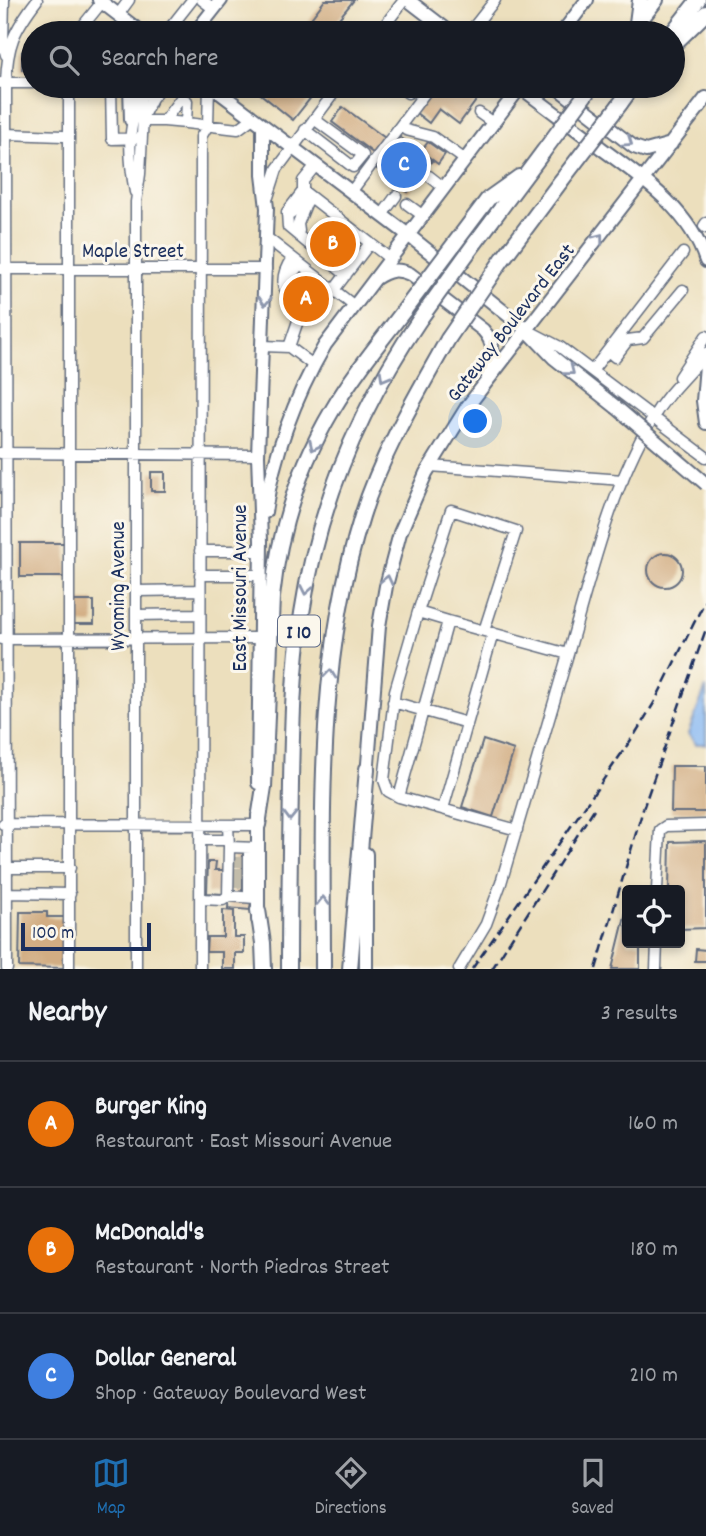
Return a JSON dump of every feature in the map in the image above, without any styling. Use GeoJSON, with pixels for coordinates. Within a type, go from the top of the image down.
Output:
{"type":"FeatureCollection","features":[{"type":"Feature","properties":{"kind":"highway"},"geometry":{"type":"LineString","coordinates":[[635,21],[640,0]]}},
{"type":"Feature","properties":{"kind":"highway"},"geometry":{"type":"LineString","coordinates":[[639,21],[656,0]]}},
{"type":"Feature","properties":{"kind":"highway"},"geometry":{"type":"LineString","coordinates":[[682,21],[698,0]]}},
{"type":"Feature","properties":{"kind":"highway"},"geometry":{"type":"LineString","coordinates":[[685,34],[706,13]]}},
{"type":"Feature","properties":{"kind":"highway","name":"I 10"},"geometry":{"type":"LineString","coordinates":[[289,969],[291,739],[296,658],[310,572],[322,524],[344,459],[381,382],[420,319],[583,98]]}},
{"type":"Feature","properties":{"kind":"highway","name":"I 10"},"geometry":{"type":"LineString","coordinates":[[323,969],[324,752],[335,635],[344,585],[363,514],[391,444],[448,339],[502,260],[624,98]]}},
{"type":"Feature","properties":{"kind":"highway"},"geometry":{"type":"LineString","coordinates":[[258,825],[264,787],[275,571],[288,513],[305,466],[333,409],[363,364],[488,199],[531,168]]}},
{"type":"Feature","properties":{"kind":"highway"},"geometry":{"type":"LineString","coordinates":[[350,969],[367,769]]}},
{"type":"Feature","properties":{"kind":"highway"},"geometry":{"type":"LineString","coordinates":[[255,902],[263,943],[264,969]]}},
{"type":"Feature","properties":{"kind":"main road"},"geometry":{"type":"LineString","coordinates":[[406,0],[435,21]]}},
{"type":"Feature","properties":{"kind":"main road"},"geometry":{"type":"LineString","coordinates":[[571,21],[587,0]]}},
{"type":"Feature","properties":{"kind":"main road"},"geometry":{"type":"LineString","coordinates":[[104,2],[124,21]]}},
{"type":"Feature","properties":{"kind":"main road"},"geometry":{"type":"LineString","coordinates":[[204,21],[217,5]]}},
{"type":"Feature","properties":{"kind":"main road","name":"Gateway Boulevard East"},"geometry":{"type":"LineString","coordinates":[[366,969],[367,769],[379,626],[400,533],[429,466],[451,430],[706,97]]}},
{"type":"Feature","properties":{"kind":"main road"},"geometry":{"type":"LineString","coordinates":[[132,98],[137,121]]}},
{"type":"Feature","properties":{"kind":"main road"},"geometry":{"type":"LineString","coordinates":[[226,98],[407,234],[528,331],[554,358],[706,484]]}},
{"type":"Feature","properties":{"kind":"main road"},"geometry":{"type":"LineString","coordinates":[[260,546],[270,481],[281,442],[313,365],[353,305],[511,98]]}},
{"type":"Feature","properties":{"kind":"main road"},"geometry":{"type":"LineString","coordinates":[[536,98],[643,179],[675,208],[694,232],[706,261]]}},
{"type":"Feature","properties":{"kind":"main road"},"geometry":{"type":"LineString","coordinates":[[571,98],[634,147],[646,151],[671,144]]}},
{"type":"Feature","properties":{"kind":"main road","name":"East Missouri Avenue"},"geometry":{"type":"LineString","coordinates":[[257,969],[255,902],[240,873],[253,848],[258,825],[258,455],[267,269],[267,208],[258,122]]}},
{"type":"Feature","properties":{"kind":"main road"},"geometry":{"type":"LineString","coordinates":[[372,281],[384,273],[404,271],[483,330],[492,342],[494,350],[486,383]]}},
{"type":"Feature","properties":{"kind":"main road"},"geometry":{"type":"LineString","coordinates":[[706,366],[703,401],[706,423]]}},
{"type":"Feature","properties":{"kind":"street"},"geometry":{"type":"LineString","coordinates":[[22,21],[37,0]]}},
{"type":"Feature","properties":{"kind":"street"},"geometry":{"type":"LineString","coordinates":[[118,15],[130,0]]}},
{"type":"Feature","properties":{"kind":"street"},"geometry":{"type":"LineString","coordinates":[[175,21],[192,0]]}},
{"type":"Feature","properties":{"kind":"street"},"geometry":{"type":"LineString","coordinates":[[202,0],[217,5]]}},
{"type":"Feature","properties":{"kind":"street"},"geometry":{"type":"LineString","coordinates":[[389,21],[406,0]]}},
{"type":"Feature","properties":{"kind":"street"},"geometry":{"type":"LineString","coordinates":[[478,21],[495,0]]}},
{"type":"Feature","properties":{"kind":"street"},"geometry":{"type":"LineString","coordinates":[[87,21],[104,2]]}},
{"type":"Feature","properties":{"kind":"street"},"geometry":{"type":"LineString","coordinates":[[2,6],[3,43],[7,59]]}},
{"type":"Feature","properties":{"kind":"street"},"geometry":{"type":"LineString","coordinates":[[7,969],[7,868],[3,824],[3,269],[6,134],[3,83],[15,31],[21,23]]}},
{"type":"Feature","properties":{"kind":"street"},"geometry":{"type":"LineString","coordinates":[[3,83],[21,83]]}},
{"type":"Feature","properties":{"kind":"street"},"geometry":{"type":"LineString","coordinates":[[69,98],[69,969]]}},
{"type":"Feature","properties":{"kind":"street"},"geometry":{"type":"LineString","coordinates":[[111,98],[112,139],[137,138]]}},
{"type":"Feature","properties":{"kind":"street","name":"Wyoming Avenue"},"geometry":{"type":"LineString","coordinates":[[136,969],[137,270],[136,202],[131,174],[140,98]]}},
{"type":"Feature","properties":{"kind":"street"},"geometry":{"type":"LineString","coordinates":[[137,121],[153,98]]}},
{"type":"Feature","properties":{"kind":"street"},"geometry":{"type":"LineString","coordinates":[[164,121],[181,98],[187,101],[186,123]]}},
{"type":"Feature","properties":{"kind":"street"},"geometry":{"type":"LineString","coordinates":[[200,969],[201,137],[208,125],[209,98]]}},
{"type":"Feature","properties":{"kind":"street","name":"East Missouri Avenue"},"geometry":{"type":"LineString","coordinates":[[267,208],[273,177],[330,98]]}},
{"type":"Feature","properties":{"kind":"street"},"geometry":{"type":"LineString","coordinates":[[351,192],[421,98]]}},
{"type":"Feature","properties":{"kind":"street"},"geometry":{"type":"LineString","coordinates":[[479,113],[493,123]]}},
{"type":"Feature","properties":{"kind":"street"},"geometry":{"type":"LineString","coordinates":[[305,130],[353,167],[363,155],[314,119]]}},
{"type":"Feature","properties":{"kind":"street"},"geometry":{"type":"LineString","coordinates":[[137,121],[164,121],[238,129],[258,122]]}},
{"type":"Feature","properties":{"kind":"street"},"geometry":{"type":"LineString","coordinates":[[406,130],[433,137],[464,159]]}},
{"type":"Feature","properties":{"kind":"street"},"geometry":{"type":"LineString","coordinates":[[6,134],[63,136]]}},
{"type":"Feature","properties":{"kind":"street"},"geometry":{"type":"LineString","coordinates":[[316,165],[303,181],[307,198],[389,258]]}},
{"type":"Feature","properties":{"kind":"street"},"geometry":{"type":"LineString","coordinates":[[429,176],[443,187]]}},
{"type":"Feature","properties":{"kind":"street"},"geometry":{"type":"LineString","coordinates":[[382,215],[396,196]]}},
{"type":"Feature","properties":{"kind":"street"},"geometry":{"type":"LineString","coordinates":[[307,198],[291,214],[293,226],[347,273]]}},
{"type":"Feature","properties":{"kind":"street"},"geometry":{"type":"LineString","coordinates":[[307,198],[287,212],[288,227],[347,273]]}},
{"type":"Feature","properties":{"kind":"street"},"geometry":{"type":"LineString","coordinates":[[407,204],[422,215]]}},
{"type":"Feature","properties":{"kind":"street"},"geometry":{"type":"LineString","coordinates":[[267,238],[353,305]]}},
{"type":"Feature","properties":{"kind":"street"},"geometry":{"type":"LineString","coordinates":[[334,290],[370,243]]}},
{"type":"Feature","properties":{"kind":"street"},"geometry":{"type":"LineString","coordinates":[[592,371],[683,253]]}},
{"type":"Feature","properties":{"kind":"street"},"geometry":{"type":"LineString","coordinates":[[289,347],[301,312],[286,296],[284,285],[296,261]]}},
{"type":"Feature","properties":{"kind":"street","name":"Maple Street"},"geometry":{"type":"LineString","coordinates":[[3,269],[267,269]]}},
{"type":"Feature","properties":{"kind":"street"},"geometry":{"type":"LineString","coordinates":[[608,351],[615,357],[628,340],[643,338],[683,290]]}},
{"type":"Feature","properties":{"kind":"street"},"geometry":{"type":"LineString","coordinates":[[528,331],[560,347],[706,457]]}},
{"type":"Feature","properties":{"kind":"street"},"geometry":{"type":"LineString","coordinates":[[677,384],[687,362],[706,336]]}},
{"type":"Feature","properties":{"kind":"street"},"geometry":{"type":"LineString","coordinates":[[263,346],[289,347],[313,365]]}},
{"type":"Feature","properties":{"kind":"street"},"geometry":{"type":"LineString","coordinates":[[459,969],[486,924],[517,830],[610,514],[623,480],[654,416],[677,384],[706,353]]}},
{"type":"Feature","properties":{"kind":"street"},"geometry":{"type":"LineString","coordinates":[[4,453],[258,455]]}},
{"type":"Feature","properties":{"kind":"street"},"geometry":{"type":"LineString","coordinates":[[429,466],[623,480]]}},
{"type":"Feature","properties":{"kind":"street"},"geometry":{"type":"LineString","coordinates":[[443,809],[516,531],[451,510],[398,676],[384,780],[388,791],[399,797],[517,830]]}},
{"type":"Feature","properties":{"kind":"street"},"geometry":{"type":"LineString","coordinates":[[200,551],[260,546]]}},
{"type":"Feature","properties":{"kind":"street"},"geometry":{"type":"LineString","coordinates":[[200,575],[260,575]]}},
{"type":"Feature","properties":{"kind":"street"},"geometry":{"type":"LineString","coordinates":[[136,591],[200,590]]}},
{"type":"Feature","properties":{"kind":"street"},"geometry":{"type":"LineString","coordinates":[[418,612],[568,654]]}},
{"type":"Feature","properties":{"kind":"street"},"geometry":{"type":"LineString","coordinates":[[136,615],[200,614]]}},
{"type":"Feature","properties":{"kind":"street"},"geometry":{"type":"LineString","coordinates":[[399,797],[448,621]]}},
{"type":"Feature","properties":{"kind":"street"},"geometry":{"type":"LineString","coordinates":[[3,639],[258,638]]}},
{"type":"Feature","properties":{"kind":"street"},"geometry":{"type":"LineString","coordinates":[[393,702],[467,723]]}},
{"type":"Feature","properties":{"kind":"street"},"geometry":{"type":"LineString","coordinates":[[3,824],[258,825]]}},
{"type":"Feature","properties":{"kind":"street"},"geometry":{"type":"LineString","coordinates":[[200,900],[223,900],[240,873],[229,844],[228,825]]}},
{"type":"Feature","properties":{"kind":"street"},"geometry":{"type":"LineString","coordinates":[[657,885],[660,830],[666,825],[706,825]]}},
{"type":"Feature","properties":{"kind":"street"},"geometry":{"type":"LineString","coordinates":[[200,840],[253,848]]}},
{"type":"Feature","properties":{"kind":"street"},"geometry":{"type":"LineString","coordinates":[[7,868],[70,868]]}},
{"type":"Feature","properties":{"kind":"street"},"geometry":{"type":"LineString","coordinates":[[6,893],[69,894]]}},
{"type":"Feature","properties":{"kind":"street"},"geometry":{"type":"LineString","coordinates":[[228,896],[255,902]]}},
{"type":"Feature","properties":{"kind":"street"},"geometry":{"type":"LineString","coordinates":[[656,969],[657,948]]}},
{"type":"Feature","properties":{"kind":"water"},"geometry":{"type":"Polygon","coordinates":[[[706,687],[706,744],[696,744],[688,734],[706,687]]]}},
{"type":"Feature","properties":{"kind":"building"},"geometry":{"type":"Polygon","coordinates":[[[325,0],[354,0],[337,21],[309,21],[325,0]]]}},
{"type":"Feature","properties":{"kind":"building"},"geometry":{"type":"Polygon","coordinates":[[[266,98],[310,98],[293,120],[266,98]]]}},
{"type":"Feature","properties":{"kind":"building"},"geometry":{"type":"Polygon","coordinates":[[[426,98],[478,98],[459,124],[439,109],[429,123],[415,112],[426,98]]]}},
{"type":"Feature","properties":{"kind":"building"},"geometry":{"type":"Polygon","coordinates":[[[343,107],[385,138],[373,153],[332,122],[343,107]]]}},
{"type":"Feature","properties":{"kind":"building"},"geometry":{"type":"Polygon","coordinates":[[[400,137],[432,161],[408,192],[376,168],[400,137]]]}},
{"type":"Feature","properties":{"kind":"building"},"geometry":{"type":"Polygon","coordinates":[[[428,142],[445,154],[438,164],[421,151],[428,142]]]}},
{"type":"Feature","properties":{"kind":"building"},"geometry":{"type":"Polygon","coordinates":[[[324,226],[354,248],[342,263],[312,240],[324,226]]]}},
{"type":"Feature","properties":{"kind":"building"},"geometry":{"type":"Polygon","coordinates":[[[299,283],[324,302],[314,315],[289,296],[299,283]]]}},
{"type":"Feature","properties":{"kind":"building"},"geometry":{"type":"Polygon","coordinates":[[[151,472],[165,472],[165,491],[151,491],[151,472]]]}},
{"type":"Feature","properties":{"kind":"building"},"geometry":{"type":"Polygon","coordinates":[[[20,543],[67,543],[67,577],[20,577],[20,543]]]}},
{"type":"Feature","properties":{"kind":"building"},"geometry":{"type":"Polygon","coordinates":[[[665,553],[677,558],[682,570],[677,582],[665,587],[653,582],[648,570],[653,558],[665,553]]]}},
{"type":"Feature","properties":{"kind":"building"},"geometry":{"type":"Polygon","coordinates":[[[74,601],[94,601],[94,624],[74,624],[74,601]]]}},
{"type":"Feature","properties":{"kind":"building"},"geometry":{"type":"Polygon","coordinates":[[[483,740],[514,750],[493,817],[462,807],[483,740]]]}},
{"type":"Feature","properties":{"kind":"building"},"geometry":{"type":"Polygon","coordinates":[[[672,766],[706,766],[706,812],[671,812],[672,766]]]}},
{"type":"Feature","properties":{"kind":"building"},"geometry":{"type":"Polygon","coordinates":[[[706,841],[706,928],[685,929],[685,885],[669,885],[670,842],[706,841]]]}},
{"type":"Feature","properties":{"kind":"building"},"geometry":{"type":"Polygon","coordinates":[[[233,852],[243,852],[242,894],[232,894],[233,852]]]}},
{"type":"Feature","properties":{"kind":"building"},"geometry":{"type":"Polygon","coordinates":[[[208,862],[216,862],[215,870],[224,870],[223,894],[207,893],[208,862]]]}},
{"type":"Feature","properties":{"kind":"building"},"geometry":{"type":"Polygon","coordinates":[[[229,897],[251,900],[250,910],[228,908],[229,897]]]}},
{"type":"Feature","properties":{"kind":"building"},"geometry":{"type":"Polygon","coordinates":[[[223,910],[234,911],[234,937],[244,937],[244,953],[235,953],[235,969],[222,969],[222,952],[206,952],[207,937],[223,937],[223,910]]]}},
{"type":"Feature","properties":{"kind":"building"},"geometry":{"type":"Polygon","coordinates":[[[20,912],[47,912],[47,917],[67,917],[66,968],[19,967],[20,912]]]}},
{"type":"Feature","properties":{"kind":"building"},"geometry":{"type":"Polygon","coordinates":[[[622,928],[622,948],[640,948],[640,969],[612,969],[622,928]]]}},
{"type":"Feature","properties":{"kind":"building"},"geometry":{"type":"Polygon","coordinates":[[[696,949],[706,950],[706,961],[695,961],[696,949]]]}},
{"type":"Feature","properties":{"kind":"tunnel"},"geometry":{"type":"LineString","coordinates":[[233,862],[243,862]]}},
{"type":"Feature","properties":{"kind":"tunnel"},"geometry":{"type":"LineString","coordinates":[[233,873],[243,873]]}},
{"type":"Feature","properties":{"kind":"tunnel"},"geometry":{"type":"LineString","coordinates":[[232,883],[242,883]]}},
{"type":"Feature","properties":{"kind":"railway"},"geometry":{"type":"LineString","coordinates":[[472,969],[635,734],[654,703],[706,599]]}},
{"type":"Feature","properties":{"kind":"railway"},"geometry":{"type":"LineString","coordinates":[[596,969],[644,806],[706,629]]}},
{"type":"Feature","properties":{"kind":"railway"},"geometry":{"type":"LineString","coordinates":[[492,969],[594,809]]}},
{"type":"Feature","properties":{"kind":"place","name":"Dollar General"},"geometry":{"type":"Point","coordinates":[404,165]}},
{"type":"Feature","properties":{"kind":"place","name":"McDonald's"},"geometry":{"type":"Point","coordinates":[333,244]}},
{"type":"Feature","properties":{"kind":"place","name":"Burger King"},"geometry":{"type":"Point","coordinates":[306,299]}}]}
